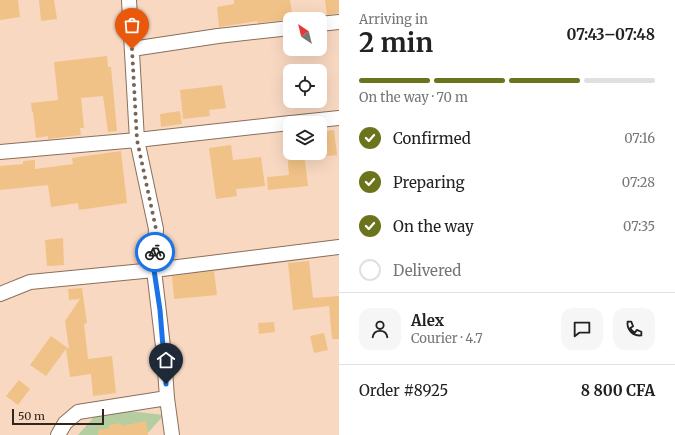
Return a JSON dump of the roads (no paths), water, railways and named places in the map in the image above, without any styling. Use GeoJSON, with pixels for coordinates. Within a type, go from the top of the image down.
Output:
{"type":"FeatureCollection","features":[{"type":"Feature","properties":{"kind":"street"},"geometry":{"type":"LineString","coordinates":[[128,0],[137,140],[156,229],[154,270],[164,347],[167,398],[172,435]]}},
{"type":"Feature","properties":{"kind":"street"},"geometry":{"type":"LineString","coordinates":[[327,23],[339,22]]}},
{"type":"Feature","properties":{"kind":"street"},"geometry":{"type":"LineString","coordinates":[[132,49],[218,36],[283,29]]}},
{"type":"Feature","properties":{"kind":"street"},"geometry":{"type":"LineString","coordinates":[[327,119],[339,118]]}},
{"type":"Feature","properties":{"kind":"street"},"geometry":{"type":"LineString","coordinates":[[0,152],[137,140],[283,124]]}},
{"type":"Feature","properties":{"kind":"street"},"geometry":{"type":"LineString","coordinates":[[0,294],[30,282],[154,270],[339,247]]}},
{"type":"Feature","properties":{"kind":"street"},"geometry":{"type":"LineString","coordinates":[[58,435],[65,423],[78,412],[167,398]]}}]}
